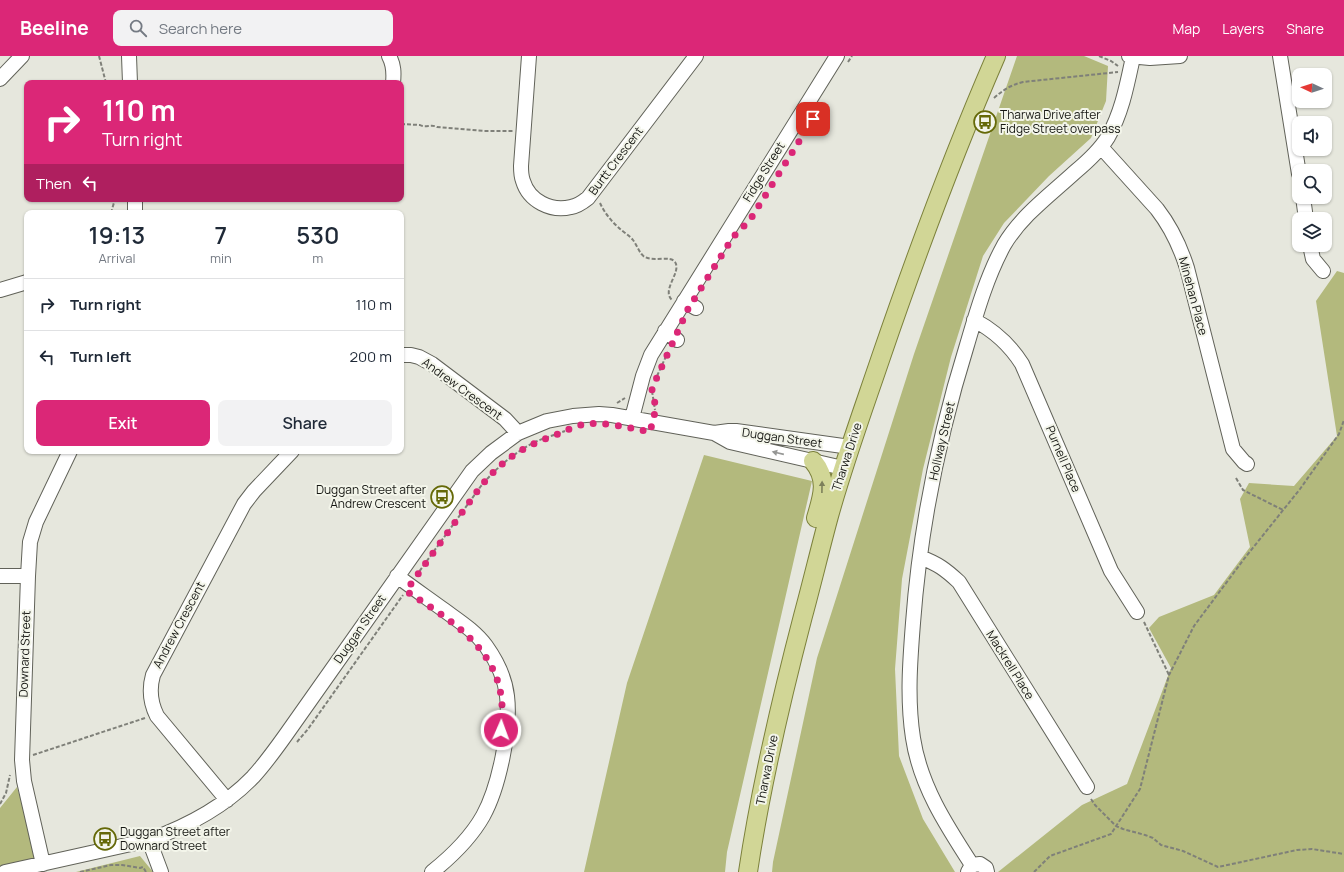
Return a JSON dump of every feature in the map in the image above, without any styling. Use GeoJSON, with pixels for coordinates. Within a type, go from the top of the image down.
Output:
{"type":"FeatureCollection","features":[{"type":"Feature","properties":{"kind":"main road","name":"Tharwa Drive"},"geometry":{"type":"LineString","coordinates":[[748,872],[782,696],[843,468],[897,308],[930,218],[970,116],[996,56]]}},
{"type":"Feature","properties":{"kind":"main road"},"geometry":{"type":"LineString","coordinates":[[809,594],[806,566],[810,536],[821,500],[823,488],[822,477],[813,461]]}},
{"type":"Feature","properties":{"kind":"street"},"geometry":{"type":"LineString","coordinates":[[0,79],[22,56]]}},
{"type":"Feature","properties":{"kind":"street"},"geometry":{"type":"LineString","coordinates":[[129,56],[130,80]]}},
{"type":"Feature","properties":{"kind":"street"},"geometry":{"type":"LineString","coordinates":[[389,56],[392,61],[393,80]]}},
{"type":"Feature","properties":{"kind":"street","name":"Burtt Crescent"},"geometry":{"type":"LineString","coordinates":[[529,56],[521,166],[522,179],[528,192],[537,201],[556,209],[576,206],[588,198],[696,56]]}},
{"type":"Feature","properties":{"kind":"street"},"geometry":{"type":"LineString","coordinates":[[1131,56],[1150,58],[1180,56]]}},
{"type":"Feature","properties":{"kind":"street","name":"Hollway Street"},"geometry":{"type":"LineString","coordinates":[[987,872],[986,868],[980,864],[970,869],[932,799],[921,770],[913,739],[910,708],[911,658],[916,591],[929,497],[941,437],[956,378],[974,320],[993,268],[1004,245],[1028,214],[1084,165],[1108,137],[1118,117],[1125,94],[1131,56]]}},
{"type":"Feature","properties":{"kind":"street"},"geometry":{"type":"LineString","coordinates":[[1280,56],[1297,164]]}},
{"type":"Feature","properties":{"kind":"street","name":"Fidge Street"},"geometry":{"type":"LineString","coordinates":[[632,418],[643,376],[651,355],[672,336],[682,303],[842,59]]}},
{"type":"Feature","properties":{"kind":"street","name":"Minehan Place"},"geometry":{"type":"LineString","coordinates":[[1101,147],[1158,208],[1178,243],[1187,268],[1233,449],[1247,464]]}},
{"type":"Feature","properties":{"kind":"street"},"geometry":{"type":"LineString","coordinates":[[1312,252],[1313,259],[1323,271]]}},
{"type":"Feature","properties":{"kind":"street"},"geometry":{"type":"LineString","coordinates":[[0,290],[24,283]]}},
{"type":"Feature","properties":{"kind":"street"},"geometry":{"type":"LineString","coordinates":[[682,303],[696,308]]}},
{"type":"Feature","properties":{"kind":"street","name":"Purnell Place"},"geometry":{"type":"LineString","coordinates":[[974,320],[984,325],[1002,338],[1022,364],[1111,571],[1137,612]]}},
{"type":"Feature","properties":{"kind":"street","name":"Andrew Crescent"},"geometry":{"type":"LineString","coordinates":[[404,355],[419,357],[432,364],[505,419],[518,433]]}},
{"type":"Feature","properties":{"kind":"street","name":"Duggan Street"},"geometry":{"type":"LineString","coordinates":[[5,872],[149,840],[191,823],[227,800],[240,789],[264,763],[472,471],[491,453],[518,433],[547,421],[572,416],[599,414],[632,418],[714,433],[736,431],[850,447]]}},
{"type":"Feature","properties":{"kind":"street","name":"Duggan Street"},"geometry":{"type":"LineString","coordinates":[[714,433],[730,442],[843,468]]}},
{"type":"Feature","properties":{"kind":"street","name":"Downard Street"},"geometry":{"type":"LineString","coordinates":[[43,864],[24,781],[22,760],[30,542],[36,522],[69,454]]}},
{"type":"Feature","properties":{"kind":"street","name":"Andrew Crescent"},"geometry":{"type":"LineString","coordinates":[[227,800],[156,714],[150,696],[151,682],[153,675],[244,504],[254,491],[289,454]]}},
{"type":"Feature","properties":{"kind":"street","name":"Mackrell Place"},"geometry":{"type":"LineString","coordinates":[[920,557],[945,569],[959,582],[1087,791]]}},
{"type":"Feature","properties":{"kind":"street"},"geometry":{"type":"LineString","coordinates":[[0,576],[28,576]]}},
{"type":"Feature","properties":{"kind":"street"},"geometry":{"type":"LineString","coordinates":[[398,576],[470,628],[486,645],[498,665],[507,695],[508,716],[501,762],[494,792],[483,816],[468,838],[450,857],[432,872]]}},
{"type":"Feature","properties":{"kind":"street"},"geometry":{"type":"LineString","coordinates":[[149,840],[161,872]]}},
{"type":"Feature","properties":{"kind":"path"},"geometry":{"type":"LineString","coordinates":[[99,56],[105,80]]}},
{"type":"Feature","properties":{"kind":"path"},"geometry":{"type":"LineString","coordinates":[[842,59],[852,56]]}},
{"type":"Feature","properties":{"kind":"path"},"geometry":{"type":"LineString","coordinates":[[990,101],[1012,85],[1023,82],[1121,72]]}},
{"type":"Feature","properties":{"kind":"path"},"geometry":{"type":"LineString","coordinates":[[404,124],[420,124],[422,126],[434,126],[437,128],[507,132]]}},
{"type":"Feature","properties":{"kind":"path"},"geometry":{"type":"LineString","coordinates":[[603,209],[618,227],[632,238],[644,257],[652,260],[670,259],[675,262],[677,267],[668,293],[670,298],[682,303]]}},
{"type":"Feature","properties":{"kind":"path"},"geometry":{"type":"LineString","coordinates":[[656,379],[672,336]]}},
{"type":"Feature","properties":{"kind":"path"},"geometry":{"type":"LineString","coordinates":[[652,422],[656,408],[652,390],[653,386]]}},
{"type":"Feature","properties":{"kind":"path"},"geometry":{"type":"LineString","coordinates":[[616,404],[627,398]]}},
{"type":"Feature","properties":{"kind":"path"},"geometry":{"type":"LineString","coordinates":[[1034,872],[1050,856],[1112,834],[1140,789],[1169,675],[1194,626],[1244,559],[1300,489],[1339,434],[1344,420]]}},
{"type":"Feature","properties":{"kind":"path"},"geometry":{"type":"LineString","coordinates":[[294,746],[308,729],[476,492],[489,476],[508,459],[534,442],[568,430]]}},
{"type":"Feature","properties":{"kind":"path"},"geometry":{"type":"LineString","coordinates":[[1236,478],[1243,490],[1283,510]]}},
{"type":"Feature","properties":{"kind":"path"},"geometry":{"type":"LineString","coordinates":[[1137,612],[1143,620],[1169,675]]}},
{"type":"Feature","properties":{"kind":"path"},"geometry":{"type":"LineString","coordinates":[[30,756],[156,714]]}},
{"type":"Feature","properties":{"kind":"path"},"geometry":{"type":"LineString","coordinates":[[1087,791],[1095,805],[1116,826],[1153,838],[1161,845],[1183,851],[1218,867],[1297,850],[1312,849],[1344,854]]}},
{"type":"Feature","properties":{"kind":"path"},"geometry":{"type":"LineString","coordinates":[[80,872],[111,865],[122,865],[142,867],[146,872]]}},
{"type":"Feature","properties":{"kind":"green space"},"geometry":{"type":"Polygon","coordinates":[[[1017,56],[1084,56],[1108,66],[1106,101],[1091,138],[1049,176],[1004,223],[983,256],[951,357],[923,469],[902,579],[895,669],[899,756],[923,819],[955,872],[772,872],[817,658],[914,354],[1017,56]]]}},
{"type":"Feature","properties":{"kind":"green space"},"geometry":{"type":"Polygon","coordinates":[[[1337,271],[1344,273],[1344,872],[998,872],[1082,805],[1127,784],[1171,668],[1149,628],[1159,617],[1214,595],[1250,547],[1240,499],[1249,483],[1294,486],[1337,436],[1316,301],[1337,271]]]}},
{"type":"Feature","properties":{"kind":"green space"},"geometry":{"type":"Polygon","coordinates":[[[704,455],[812,481],[727,852],[725,872],[584,872],[627,683],[704,455]]]}},
{"type":"Feature","properties":{"kind":"green space"},"geometry":{"type":"Polygon","coordinates":[[[17,787],[42,872],[0,872],[0,808],[17,787]]]}},
{"type":"Feature","properties":{"kind":"green space"},"geometry":{"type":"Polygon","coordinates":[[[140,856],[153,872],[76,872],[140,856]]]}},
{"type":"Feature","properties":{"kind":"place","name":"Tharwa Drive after Fidge Street overpass"},"geometry":{"type":"Point","coordinates":[985,122]}},
{"type":"Feature","properties":{"kind":"place","name":"Duggan Street after Andrew Crescent"},"geometry":{"type":"Point","coordinates":[442,497]}},
{"type":"Feature","properties":{"kind":"place","name":"Duggan Street after Downard Street"},"geometry":{"type":"Point","coordinates":[105,839]}},
{"type":"Feature","properties":{"kind":"route"},"geometry":{"type":"LineString","coordinates":[[501,730],[502,705],[498,684],[490,664],[479,647],[464,631],[406,591],[489,476],[508,459],[534,442],[581,425],[594,424],[618,426],[650,432],[656,408],[652,390],[653,386],[688,309],[733,237],[750,220],[813,119]]}}]}
